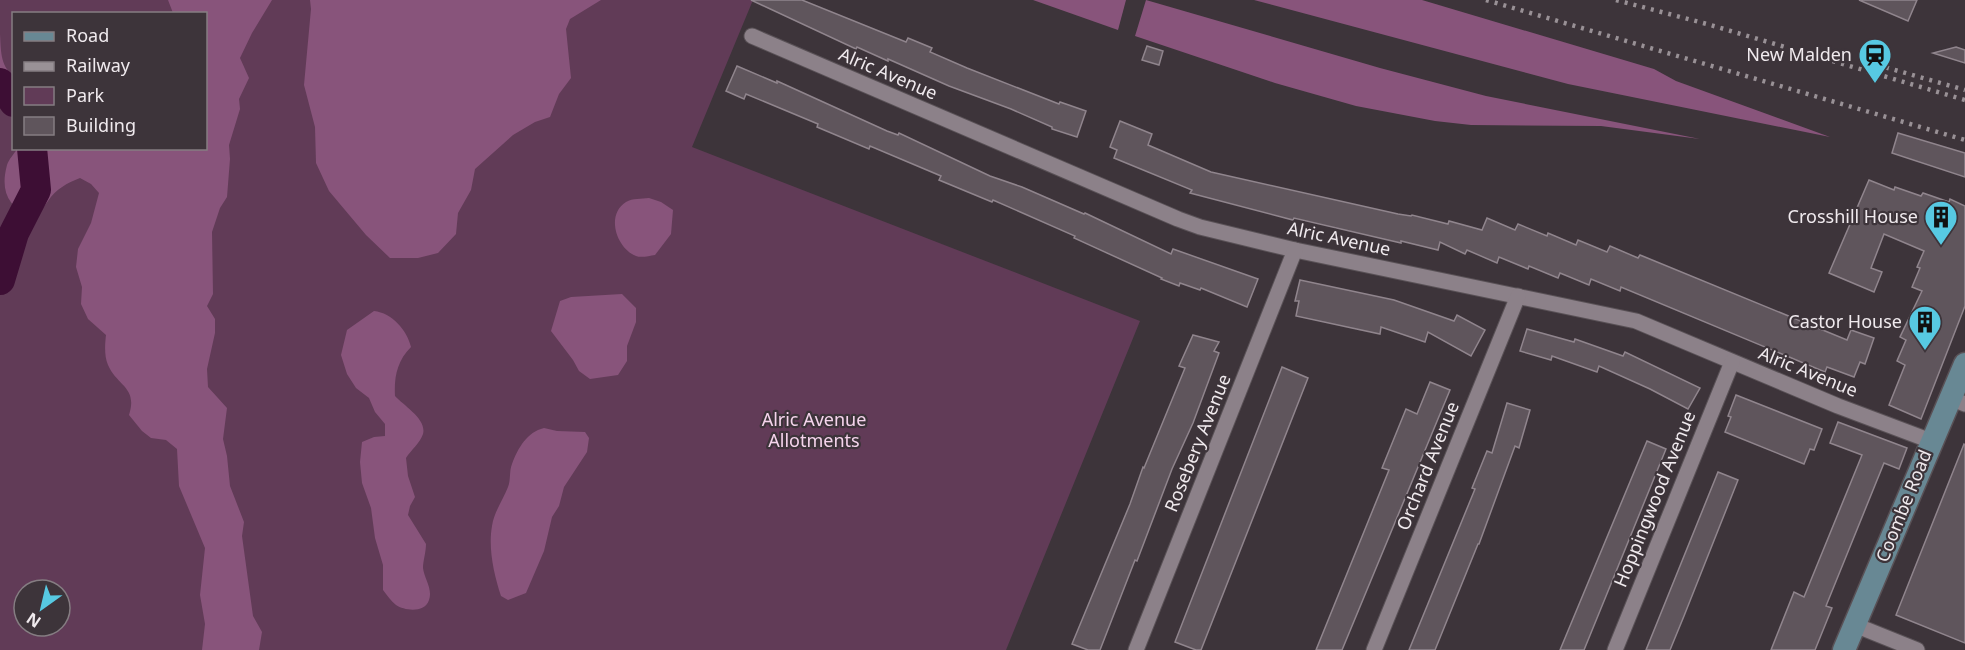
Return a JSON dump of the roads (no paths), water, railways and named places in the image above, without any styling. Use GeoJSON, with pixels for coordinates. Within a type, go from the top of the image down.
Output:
{"type":"FeatureCollection","features":[{"type":"Feature","properties":{"kind":"main road","name":"Coombe Road"},"geometry":{"type":"LineString","coordinates":[[1844,650],[1931,441],[1957,401],[1965,364]]}},
{"type":"Feature","properties":{"kind":"street","name":"Alric Avenue"},"geometry":{"type":"LineString","coordinates":[[752,36],[1178,219],[1295,250],[1636,321],[1838,406],[1931,441]]}},
{"type":"Feature","properties":{"kind":"street","name":"Rosebery Avenue"},"geometry":{"type":"LineString","coordinates":[[1136,650],[1295,250]]}},
{"type":"Feature","properties":{"kind":"street","name":"Orchard Avenue"},"geometry":{"type":"LineString","coordinates":[[1374,650],[1518,296]]}},
{"type":"Feature","properties":{"kind":"street","name":"Hoppingwood Avenue"},"geometry":{"type":"LineString","coordinates":[[1615,650],[1732,362]]}},
{"type":"Feature","properties":{"kind":"street"},"geometry":{"type":"LineString","coordinates":[[1855,625],[1917,650]]}},
{"type":"Feature","properties":{"kind":"waterway"},"geometry":{"type":"LineString","coordinates":[[0,83],[12,99]]}},
{"type":"Feature","properties":{"kind":"waterway"},"geometry":{"type":"LineString","coordinates":[[0,280],[14,233],[36,190],[32,150]]}},
{"type":"Feature","properties":{"kind":"railway"},"geometry":{"type":"LineString","coordinates":[[1486,0],[1965,140]]}},
{"type":"Feature","properties":{"kind":"railway"},"geometry":{"type":"LineString","coordinates":[[1616,0],[1707,24],[1965,100]]}},
{"type":"Feature","properties":{"kind":"railway"},"geometry":{"type":"LineString","coordinates":[[1860,60],[1965,90]]}},
{"type":"Feature","properties":{"kind":"place","name":"New Malden"},"geometry":{"type":"Point","coordinates":[1875,84]}},
{"type":"Feature","properties":{"kind":"place","name":"Crosshill House"},"geometry":{"type":"Point","coordinates":[1941,246]}},
{"type":"Feature","properties":{"kind":"place","name":"Castor House"},"geometry":{"type":"Point","coordinates":[1925,351]}},
{"type":"Feature","properties":{"kind":"park label","name":"Alric Avenue Allotments"},"geometry":{"type":"Point","coordinates":[814,430]}}]}
